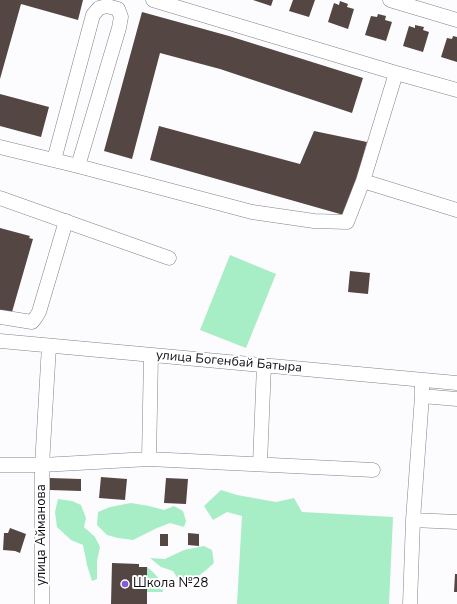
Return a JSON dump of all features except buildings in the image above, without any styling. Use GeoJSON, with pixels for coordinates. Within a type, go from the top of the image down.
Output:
{"type":"FeatureCollection","features":[{"type":"Feature","properties":{"kind":"street"},"geometry":{"type":"LineString","coordinates":[[153,0],[457,90]]}},
{"type":"Feature","properties":{"kind":"street"},"geometry":{"type":"LineString","coordinates":[[390,0],[457,20]]}},
{"type":"Feature","properties":{"kind":"street"},"geometry":{"type":"LineString","coordinates":[[54,160],[93,15],[99,8],[107,6],[118,9],[121,17],[78,166]]}},
{"type":"Feature","properties":{"kind":"street"},"geometry":{"type":"LineString","coordinates":[[0,147],[252,212],[314,221],[347,222],[363,181],[396,73]]}},
{"type":"Feature","properties":{"kind":"street"},"geometry":{"type":"LineString","coordinates":[[363,181],[457,210]]}},
{"type":"Feature","properties":{"kind":"street"},"geometry":{"type":"LineString","coordinates":[[0,198],[169,258]]}},
{"type":"Feature","properties":{"kind":"street"},"geometry":{"type":"LineString","coordinates":[[0,317],[32,322],[36,318],[66,221]]}},
{"type":"Feature","properties":{"kind":"street","name":"улица Богенбай Батыра"},"geometry":{"type":"LineString","coordinates":[[0,341],[457,383]]}},
{"type":"Feature","properties":{"kind":"street","name":"улица Айманова"},"geometry":{"type":"LineString","coordinates":[[42,604],[42,465],[49,346]]}},
{"type":"Feature","properties":{"kind":"street"},"geometry":{"type":"LineString","coordinates":[[149,459],[152,355]]}},
{"type":"Feature","properties":{"kind":"street"},"geometry":{"type":"LineString","coordinates":[[260,464],[264,365]]}},
{"type":"Feature","properties":{"kind":"street"},"geometry":{"type":"LineString","coordinates":[[410,604],[413,520],[422,380]]}},
{"type":"Feature","properties":{"kind":"street"},"geometry":{"type":"LineString","coordinates":[[422,396],[457,399]]}},
{"type":"Feature","properties":{"kind":"street"},"geometry":{"type":"LineString","coordinates":[[0,465],[42,465],[149,459],[373,470]]}},
{"type":"Feature","properties":{"kind":"street"},"geometry":{"type":"LineString","coordinates":[[413,520],[457,522]]}},
{"type":"Feature","properties":{"kind":"green space"},"geometry":{"type":"Polygon","coordinates":[[[230,255],[276,274],[246,348],[200,330],[230,255]]]}},
{"type":"Feature","properties":{"kind":"green space"},"geometry":{"type":"Polygon","coordinates":[[[221,490],[237,495],[276,502],[294,498],[302,512],[393,517],[389,604],[237,604],[242,516],[227,512],[213,520],[204,506],[221,490]]]}},
{"type":"Feature","properties":{"kind":"green space"},"geometry":{"type":"Polygon","coordinates":[[[58,499],[72,501],[81,505],[86,518],[84,527],[95,537],[100,547],[97,561],[97,579],[92,581],[83,545],[71,540],[57,527],[55,512],[58,499]]]}},
{"type":"Feature","properties":{"kind":"green space"},"geometry":{"type":"Polygon","coordinates":[[[131,503],[164,510],[174,506],[183,511],[186,521],[184,527],[170,523],[133,540],[107,535],[97,525],[98,512],[110,507],[131,503]]]}},
{"type":"Feature","properties":{"kind":"green space"},"geometry":{"type":"Polygon","coordinates":[[[204,546],[212,550],[214,563],[189,583],[180,582],[173,571],[161,567],[150,558],[165,559],[184,550],[204,546]]]}},
{"type":"Feature","properties":{"kind":"green space"},"geometry":{"type":"Polygon","coordinates":[[[147,567],[162,583],[163,592],[143,592],[147,567]]]}},
{"type":"Feature","properties":{"kind":"place","name":"Школа №28"},"geometry":{"type":"Point","coordinates":[125,584]}}]}
